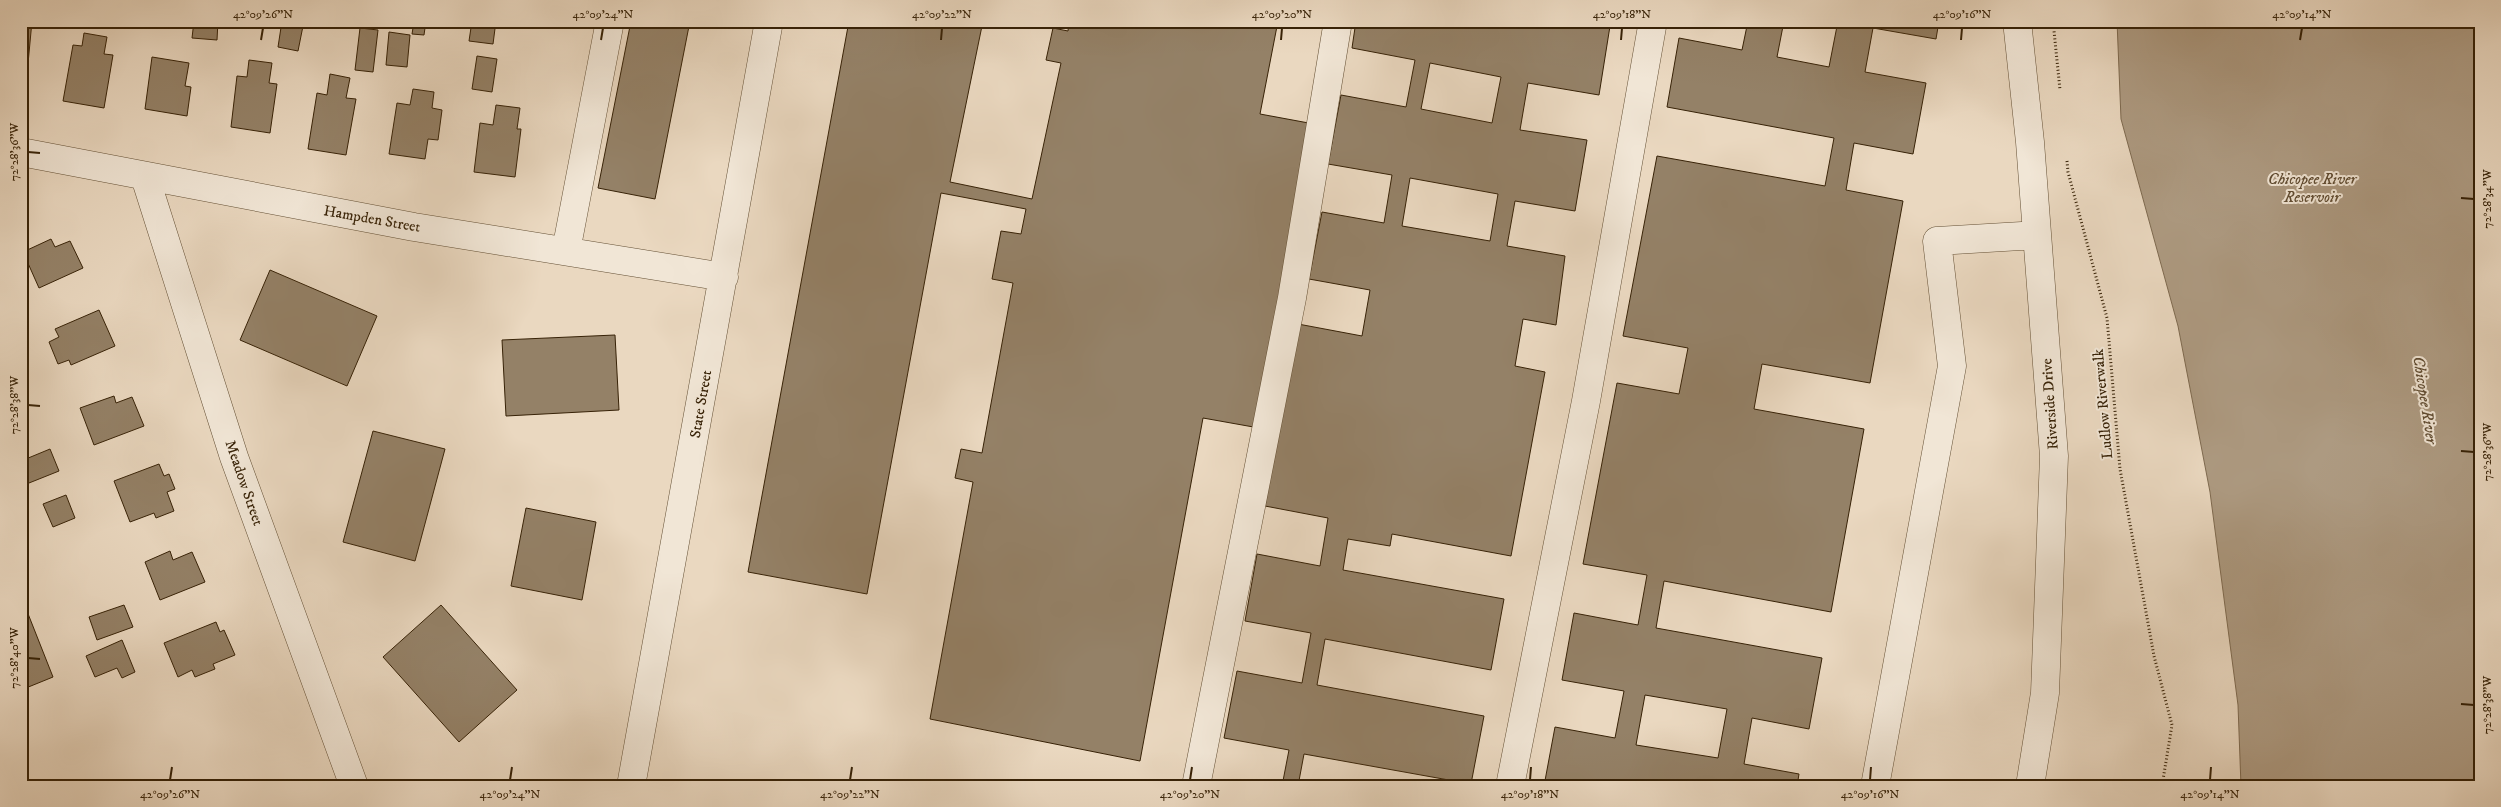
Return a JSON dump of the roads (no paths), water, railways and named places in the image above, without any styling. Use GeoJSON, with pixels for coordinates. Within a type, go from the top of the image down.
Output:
{"type":"FeatureCollection","features":[{"type":"Feature","properties":{"kind":"street"},"geometry":{"type":"LineString","coordinates":[[566,251],[610,21]]}},
{"type":"Feature","properties":{"kind":"street","name":"State Street"},"geometry":{"type":"LineString","coordinates":[[631,786],[769,21]]}},
{"type":"Feature","properties":{"kind":"street"},"geometry":{"type":"LineString","coordinates":[[1196,786],[1292,298],[1338,21]]}},
{"type":"Feature","properties":{"kind":"street"},"geometry":{"type":"LineString","coordinates":[[1510,786],[1586,401],[1653,21]]}},
{"type":"Feature","properties":{"kind":"street","name":"Riverside Drive"},"geometry":{"type":"LineString","coordinates":[[2017,21],[2030,142],[2054,456],[2045,693],[2030,786]]}},
{"type":"Feature","properties":{"kind":"street","name":"Hampden Street"},"geometry":{"type":"LineString","coordinates":[[21,152],[414,227],[724,277]]}},
{"type":"Feature","properties":{"kind":"street","name":"Meadow Street"},"geometry":{"type":"LineString","coordinates":[[145,177],[234,457],[354,786]]}},
{"type":"Feature","properties":{"kind":"street"},"geometry":{"type":"LineString","coordinates":[[1875,786],[1952,366],[1937,241],[2037,235]]}},
{"type":"Feature","properties":{"kind":"water","name":"Chicopee River Reservoir"},"geometry":{"type":"Polygon","coordinates":[[[2117,21],[2480,21],[2480,786],[2241,786],[2238,705],[2210,492],[2178,326],[2121,119],[2117,21]]]}},
{"type":"Feature","properties":{"kind":"water label","name":"Chicopee River"},"geometry":{"type":"Point","coordinates":[2425,400]}}]}
